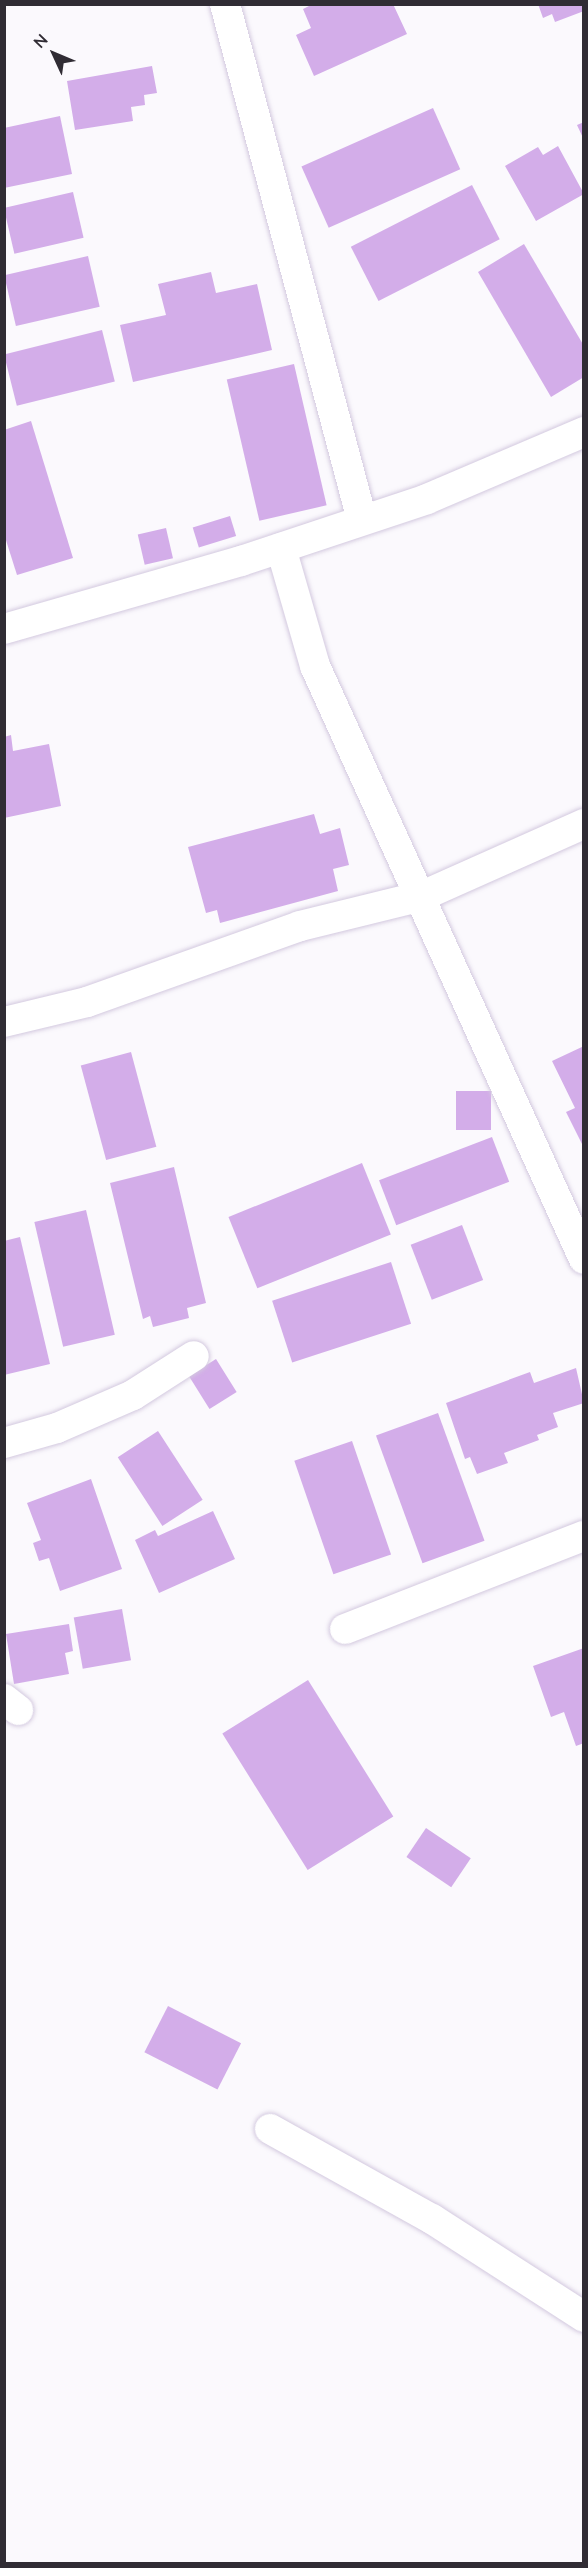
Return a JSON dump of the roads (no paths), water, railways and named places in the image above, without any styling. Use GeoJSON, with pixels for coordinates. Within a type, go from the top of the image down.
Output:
{"type":"FeatureCollection","features":[{"type":"Feature","properties":{"kind":"street"},"geometry":{"type":"LineString","coordinates":[[225,4],[362,520]]}},
{"type":"Feature","properties":{"kind":"street"},"geometry":{"type":"LineString","coordinates":[[4,629],[281,548],[427,499],[584,432]]}},
{"type":"Feature","properties":{"kind":"street"},"geometry":{"type":"LineString","coordinates":[[281,548],[315,666],[422,896],[584,1259]]}},
{"type":"Feature","properties":{"kind":"street"},"geometry":{"type":"LineString","coordinates":[[4,1022],[87,1002],[300,926],[422,896],[584,824]]}},
{"type":"Feature","properties":{"kind":"street"},"geometry":{"type":"LineString","coordinates":[[4,1443],[57,1428],[133,1395],[194,1356]]}},
{"type":"Feature","properties":{"kind":"street"},"geometry":{"type":"LineString","coordinates":[[345,1629],[584,1536]]}},
{"type":"Feature","properties":{"kind":"street"},"geometry":{"type":"LineString","coordinates":[[270,2128],[432,2219],[584,2317]]}}]}
